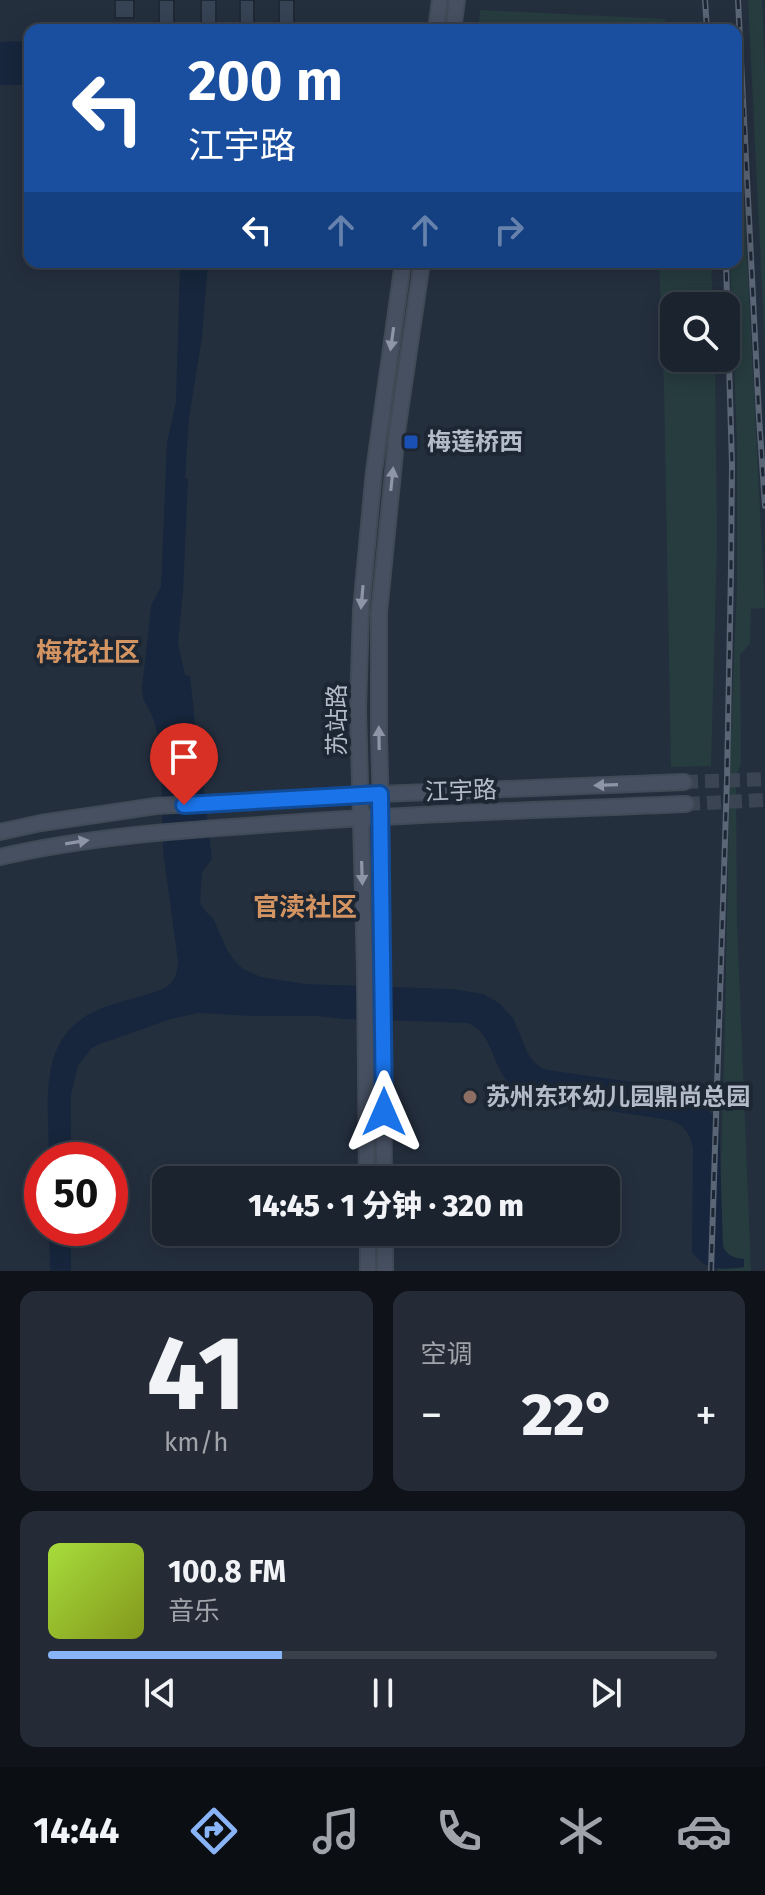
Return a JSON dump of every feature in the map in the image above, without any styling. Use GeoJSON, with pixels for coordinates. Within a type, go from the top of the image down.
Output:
{"type":"FeatureCollection","features":[{"type":"Feature","properties":{"kind":"main road"},"geometry":{"type":"LineString","coordinates":[[437,24],[440,0]]}},
{"type":"Feature","properties":{"kind":"main road"},"geometry":{"type":"LineString","coordinates":[[454,24],[457,0]]}},
{"type":"Feature","properties":{"kind":"main road","name":"苏站路"},"geometry":{"type":"LineString","coordinates":[[367,1166],[358,709],[362,595],[374,471],[402,268]]}},
{"type":"Feature","properties":{"kind":"main road","name":"苏站路"},"geometry":{"type":"LineString","coordinates":[[384,1166],[380,600],[397,432],[421,268]]}},
{"type":"Feature","properties":{"kind":"main road","name":"江宇路"},"geometry":{"type":"LineString","coordinates":[[0,832],[156,806],[684,782]]}},
{"type":"Feature","properties":{"kind":"main road","name":"江宇路"},"geometry":{"type":"LineString","coordinates":[[0,857],[86,840],[157,832],[361,817],[686,804]]}},
{"type":"Feature","properties":{"kind":"main road"},"geometry":{"type":"LineString","coordinates":[[368,1246],[368,1271]]}},
{"type":"Feature","properties":{"kind":"main road"},"geometry":{"type":"LineString","coordinates":[[385,1246],[385,1271]]}},
{"type":"Feature","properties":{"kind":"green space"},"geometry":{"type":"Polygon","coordinates":[[[748,0],[762,0],[765,350],[748,0]]]}},
{"type":"Feature","properties":{"kind":"green space"},"geometry":{"type":"Polygon","coordinates":[[[480,10],[666,19],[662,24],[479,24],[480,10]]]}},
{"type":"Feature","properties":{"kind":"green space"},"geometry":{"type":"Polygon","coordinates":[[[742,160],[765,608],[751,609],[750,643],[740,655],[741,763],[736,776],[737,923],[751,1271],[718,1271],[730,758],[737,585],[734,372],[740,372],[740,292],[731,292],[730,268],[742,268],[742,160]]]}},
{"type":"Feature","properties":{"kind":"green space"},"geometry":{"type":"Polygon","coordinates":[[[659,268],[711,268],[712,292],[660,292],[659,268]]]}},
{"type":"Feature","properties":{"kind":"green space"},"geometry":{"type":"Polygon","coordinates":[[[663,372],[715,372],[717,544],[711,766],[671,767],[663,372]]]}},
{"type":"Feature","properties":{"kind":"water"},"geometry":{"type":"Polygon","coordinates":[[[24,41],[24,85],[0,85],[0,42],[24,41]]]}},
{"type":"Feature","properties":{"kind":"water"},"geometry":{"type":"Polygon","coordinates":[[[180,268],[208,268],[202,337],[189,418],[183,591],[178,643],[185,675],[190,676],[197,765],[203,782],[212,859],[202,872],[200,904],[213,918],[227,950],[243,969],[261,977],[305,984],[452,989],[484,994],[499,1003],[513,1018],[528,1054],[543,1069],[675,1088],[690,1093],[719,1123],[723,1246],[731,1256],[744,1259],[744,1267],[714,1268],[702,1263],[692,1252],[693,1148],[682,1127],[669,1120],[538,1100],[522,1094],[502,1074],[486,1039],[468,1023],[198,1013],[171,1019],[92,1048],[78,1065],[71,1095],[71,1142],[49,1142],[50,1073],[55,1053],[65,1036],[79,1021],[100,1009],[165,988],[174,980],[177,969],[163,851],[161,750],[142,689],[151,606],[161,586],[167,442],[176,402],[180,268]]]}},
{"type":"Feature","properties":{"kind":"water"},"geometry":{"type":"Polygon","coordinates":[[[49,1246],[71,1246],[71,1271],[50,1271],[49,1246]]]}},
{"type":"Feature","properties":{"kind":"building"},"geometry":{"type":"Polygon","coordinates":[[[115,0],[134,0],[134,18],[115,18],[115,0]]]}},
{"type":"Feature","properties":{"kind":"building"},"geometry":{"type":"Polygon","coordinates":[[[159,0],[174,0],[174,24],[159,24],[159,0]]]}},
{"type":"Feature","properties":{"kind":"building"},"geometry":{"type":"Polygon","coordinates":[[[201,0],[216,0],[216,24],[201,24],[201,0]]]}},
{"type":"Feature","properties":{"kind":"building"},"geometry":{"type":"Polygon","coordinates":[[[240,0],[254,0],[254,24],[240,24],[240,0]]]}},
{"type":"Feature","properties":{"kind":"building"},"geometry":{"type":"Polygon","coordinates":[[[279,0],[294,0],[294,24],[279,24],[279,0]]]}},
{"type":"Feature","properties":{"kind":"tunnel"},"geometry":{"type":"LineString","coordinates":[[684,782],[765,779]]}},
{"type":"Feature","properties":{"kind":"tunnel"},"geometry":{"type":"LineString","coordinates":[[686,804],[765,800]]}},
{"type":"Feature","properties":{"kind":"railway"},"geometry":{"type":"LineString","coordinates":[[705,0],[707,24]]}},
{"type":"Feature","properties":{"kind":"railway"},"geometry":{"type":"LineString","coordinates":[[738,0],[739,24]]}},
{"type":"Feature","properties":{"kind":"railway"},"geometry":{"type":"LineString","coordinates":[[742,79],[765,506]]}},
{"type":"Feature","properties":{"kind":"railway"},"geometry":{"type":"LineString","coordinates":[[711,1271],[731,570],[732,465],[726,268]]}},
{"type":"Feature","properties":{"kind":"place","name":"梅莲桥西"},"geometry":{"type":"Point","coordinates":[411,442]}},
{"type":"Feature","properties":{"kind":"place","name":"苏州东环幼儿园鼎尚总园"},"geometry":{"type":"Point","coordinates":[470,1097]}},
{"type":"Feature","properties":{"kind":"district","name":"梅花社区"},"geometry":{"type":"Point","coordinates":[88,652]}},
{"type":"Feature","properties":{"kind":"district","name":"官渎社区"},"geometry":{"type":"Point","coordinates":[305,907]}},
{"type":"Feature","properties":{"kind":"route"},"geometry":{"type":"LineString","coordinates":[[184,805],[380,794],[384,1112]]}}]}
